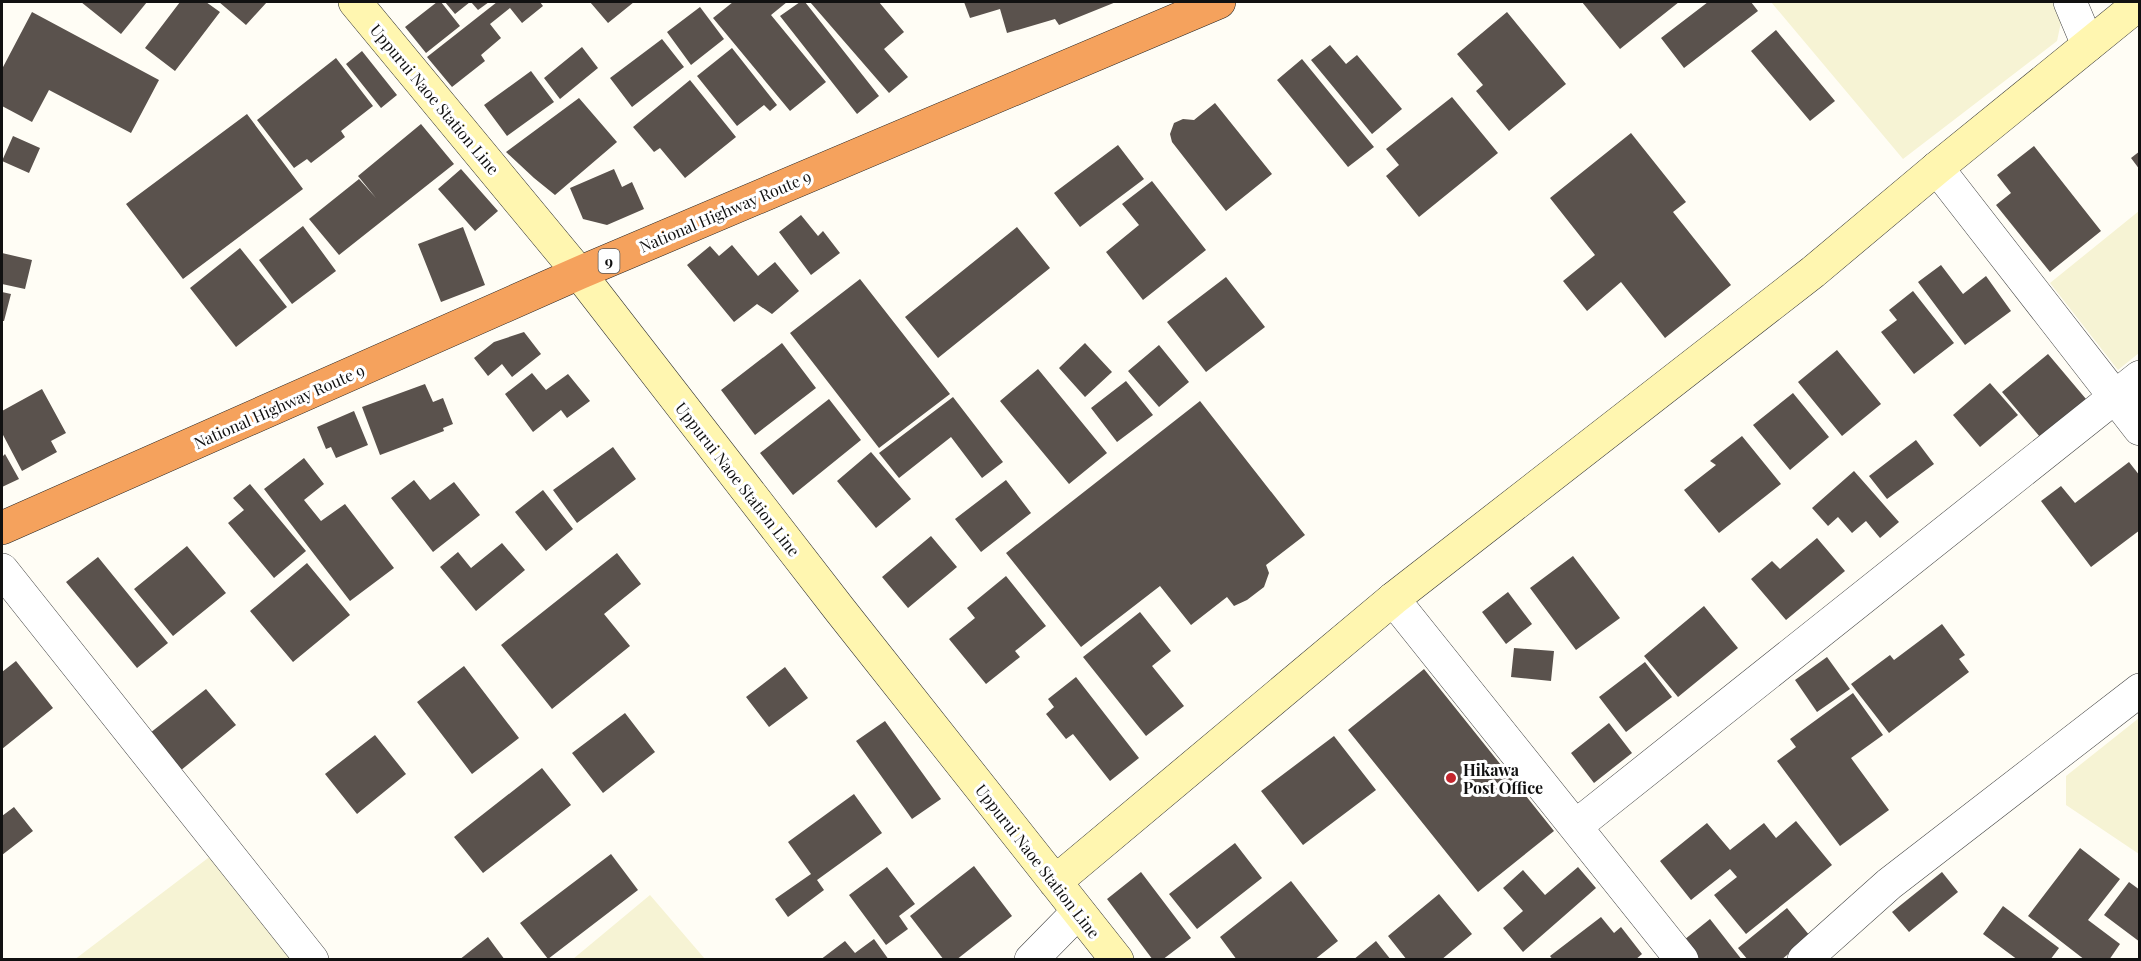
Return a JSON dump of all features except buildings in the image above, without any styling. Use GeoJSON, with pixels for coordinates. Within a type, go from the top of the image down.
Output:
{"type":"FeatureCollection","features":[{"type":"Feature","properties":{"kind":"highway","name":"National Highway Route 9"},"geometry":{"type":"LineString","coordinates":[[2,528],[579,273],[1219,2]]}},
{"type":"Feature","properties":{"kind":"street","name":"Uppurui Naoe Station Line"},"geometry":{"type":"LineString","coordinates":[[355,2],[579,273],[847,619],[1117,960]]}},
{"type":"Feature","properties":{"kind":"street"},"geometry":{"type":"LineString","coordinates":[[2070,2],[2088,45]]}},
{"type":"Feature","properties":{"kind":"street"},"geometry":{"type":"LineString","coordinates":[[1055,882],[1393,599],[1813,273],[2139,3]]}},
{"type":"Feature","properties":{"kind":"street"},"geometry":{"type":"LineString","coordinates":[[1937,168],[2139,429]]}},
{"type":"Feature","properties":{"kind":"street"},"geometry":{"type":"LineString","coordinates":[[1576,826],[2139,377]]}},
{"type":"Feature","properties":{"kind":"street"},"geometry":{"type":"LineString","coordinates":[[2,570],[312,960]]}},
{"type":"Feature","properties":{"kind":"street"},"geometry":{"type":"LineString","coordinates":[[1393,599],[1682,960]]}},
{"type":"Feature","properties":{"kind":"street"},"geometry":{"type":"LineString","coordinates":[[1804,960],[1889,884],[2139,690]]}},
{"type":"Feature","properties":{"kind":"street"},"geometry":{"type":"LineString","coordinates":[[1031,960],[1078,912]]}},
{"type":"Feature","properties":{"kind":"shaded area"},"geometry":{"type":"Polygon","coordinates":[[[1771,2],[2058,2],[2063,13],[2057,41],[1903,159],[1771,2]]]}},
{"type":"Feature","properties":{"kind":"shaded area"},"geometry":{"type":"Polygon","coordinates":[[[2139,211],[2139,353],[2118,370],[2050,283],[2139,211]]]}},
{"type":"Feature","properties":{"kind":"shaded area"},"geometry":{"type":"Polygon","coordinates":[[[2139,718],[2139,854],[2066,805],[2066,776],[2139,718]]]}},
{"type":"Feature","properties":{"kind":"shaded area"},"geometry":{"type":"Polygon","coordinates":[[[212,855],[294,960],[74,960],[212,855]]]}},
{"type":"Feature","properties":{"kind":"shaded area"},"geometry":{"type":"Polygon","coordinates":[[[650,895],[705,959],[573,959],[650,895]]]}},
{"type":"Feature","properties":{"kind":"place","name":"Hikawa Post Office"},"geometry":{"type":"Point","coordinates":[1451,778]}}]}
